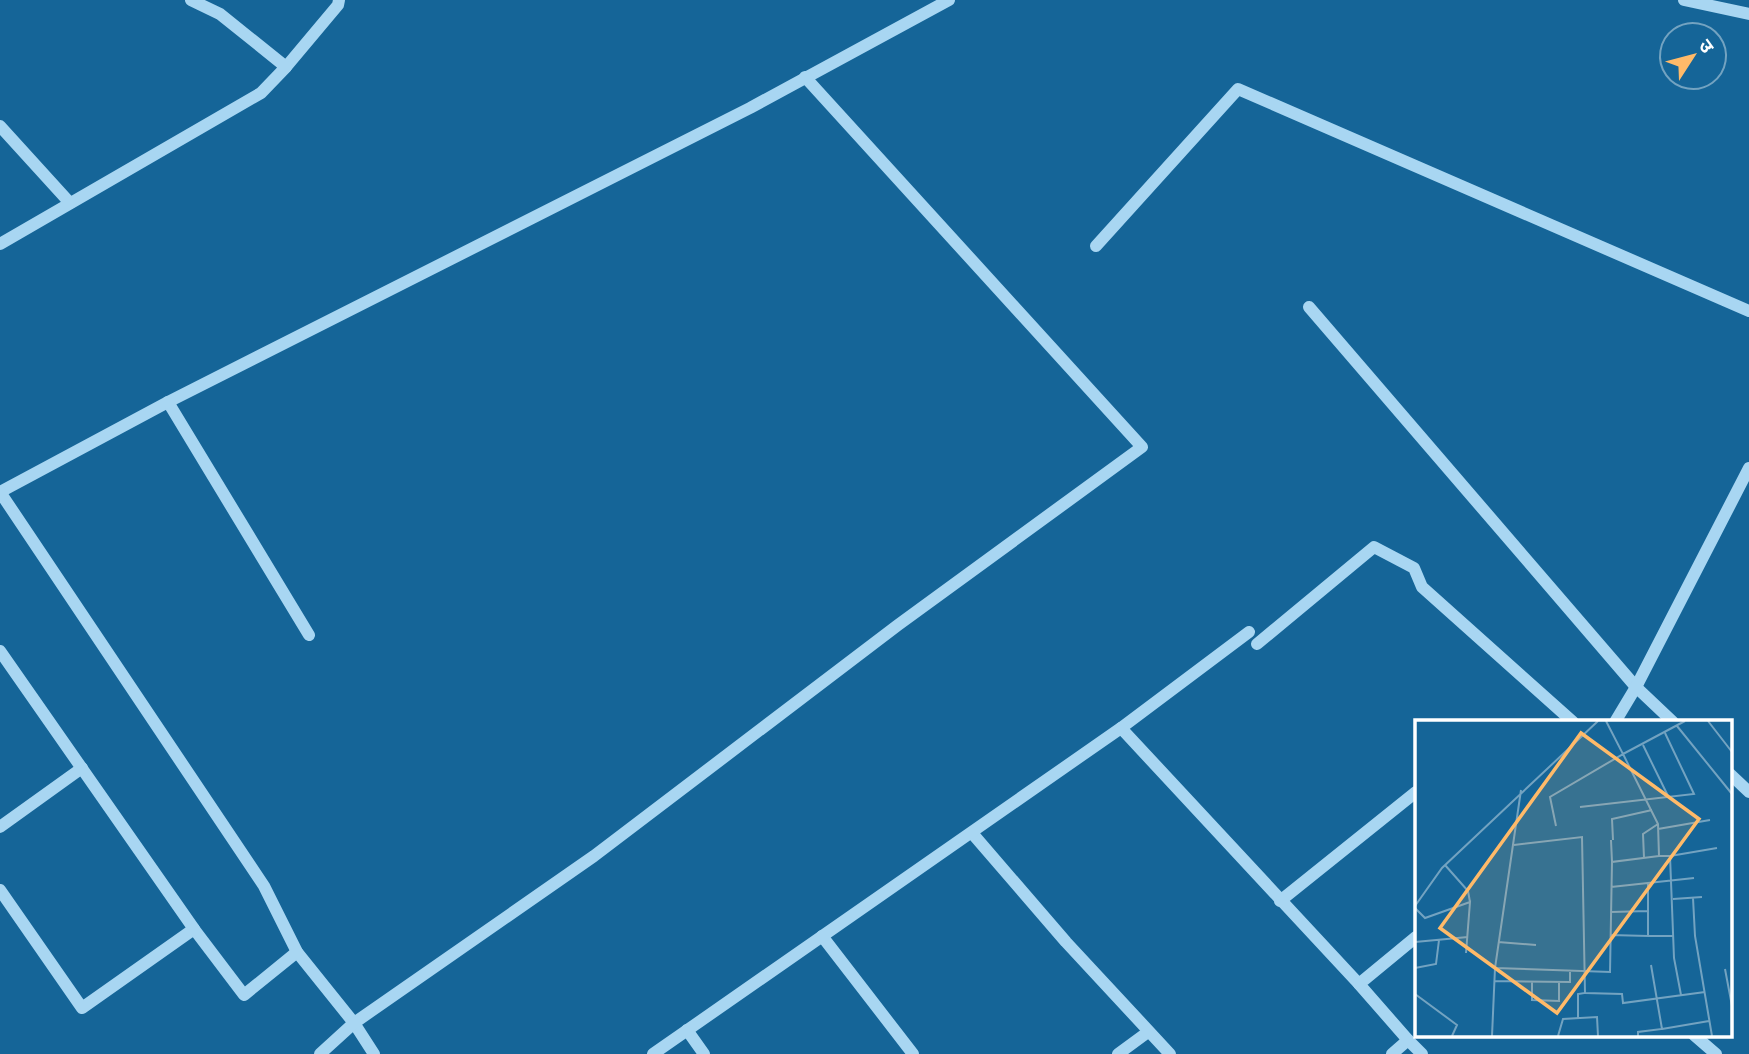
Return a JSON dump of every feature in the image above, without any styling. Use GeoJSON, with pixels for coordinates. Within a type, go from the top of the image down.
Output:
{"type":"FeatureCollection","features":[{"type":"Feature","properties":{"kind":"street"},"geometry":{"type":"LineString","coordinates":[[191,0],[220,14],[286,67]]}},
{"type":"Feature","properties":{"kind":"street"},"geometry":{"type":"LineString","coordinates":[[0,244],[261,93],[338,5],[339,0]]}},
{"type":"Feature","properties":{"kind":"street"},"geometry":{"type":"LineString","coordinates":[[374,1054],[354,1023],[297,952],[264,886],[0,492],[168,401],[738,114],[949,0]]}},
{"type":"Feature","properties":{"kind":"street"},"geometry":{"type":"LineString","coordinates":[[1684,0],[1749,14]]}},
{"type":"Feature","properties":{"kind":"street"},"geometry":{"type":"LineString","coordinates":[[320,1054],[354,1023],[594,856],[898,625],[1142,447],[805,77]]}},
{"type":"Feature","properties":{"kind":"street"},"geometry":{"type":"LineString","coordinates":[[1096,246],[1238,89],[1749,311]]}},
{"type":"Feature","properties":{"kind":"street"},"geometry":{"type":"LineString","coordinates":[[0,127],[70,203]]}},
{"type":"Feature","properties":{"kind":"street"},"geometry":{"type":"LineString","coordinates":[[1309,307],[1636,687],[1671,720]]}},
{"type":"Feature","properties":{"kind":"street"},"geometry":{"type":"LineString","coordinates":[[168,401],[309,635]]}},
{"type":"Feature","properties":{"kind":"street"},"geometry":{"type":"LineString","coordinates":[[1616,720],[1636,687],[1749,468]]}},
{"type":"Feature","properties":{"kind":"street"},"geometry":{"type":"LineString","coordinates":[[1258,643],[1374,547],[1414,568],[1422,587],[1571,720]]}},
{"type":"Feature","properties":{"kind":"street"},"geometry":{"type":"LineString","coordinates":[[653,1054],[1122,728],[1249,632]]}},
{"type":"Feature","properties":{"kind":"street"},"geometry":{"type":"LineString","coordinates":[[0,651],[194,929],[244,995],[297,952]]}},
{"type":"Feature","properties":{"kind":"street"},"geometry":{"type":"LineString","coordinates":[[1122,728],[1422,1054]]}},
{"type":"Feature","properties":{"kind":"street"},"geometry":{"type":"LineString","coordinates":[[0,827],[82,768]]}},
{"type":"Feature","properties":{"kind":"street"},"geometry":{"type":"LineString","coordinates":[[1732,775],[1747,786]]}},
{"type":"Feature","properties":{"kind":"street"},"geometry":{"type":"LineString","coordinates":[[1280,901],[1415,793]]}},
{"type":"Feature","properties":{"kind":"street"},"geometry":{"type":"LineString","coordinates":[[972,833],[1066,942],[1170,1054]]}},
{"type":"Feature","properties":{"kind":"street"},"geometry":{"type":"LineString","coordinates":[[0,890],[82,1008],[194,929]]}},
{"type":"Feature","properties":{"kind":"street"},"geometry":{"type":"LineString","coordinates":[[822,936],[913,1054]]}},
{"type":"Feature","properties":{"kind":"street"},"geometry":{"type":"LineString","coordinates":[[1359,984],[1415,938]]}},
{"type":"Feature","properties":{"kind":"street"},"geometry":{"type":"LineString","coordinates":[[687,1030],[704,1054]]}},
{"type":"Feature","properties":{"kind":"street"},"geometry":{"type":"LineString","coordinates":[[1118,1054],[1148,1032]]}},
{"type":"Feature","properties":{"kind":"street"},"geometry":{"type":"LineString","coordinates":[[1695,1036],[1716,1054]]}},
{"type":"Feature","properties":{"kind":"street"},"geometry":{"type":"LineString","coordinates":[[1392,1054],[1408,1040]]}}]}
